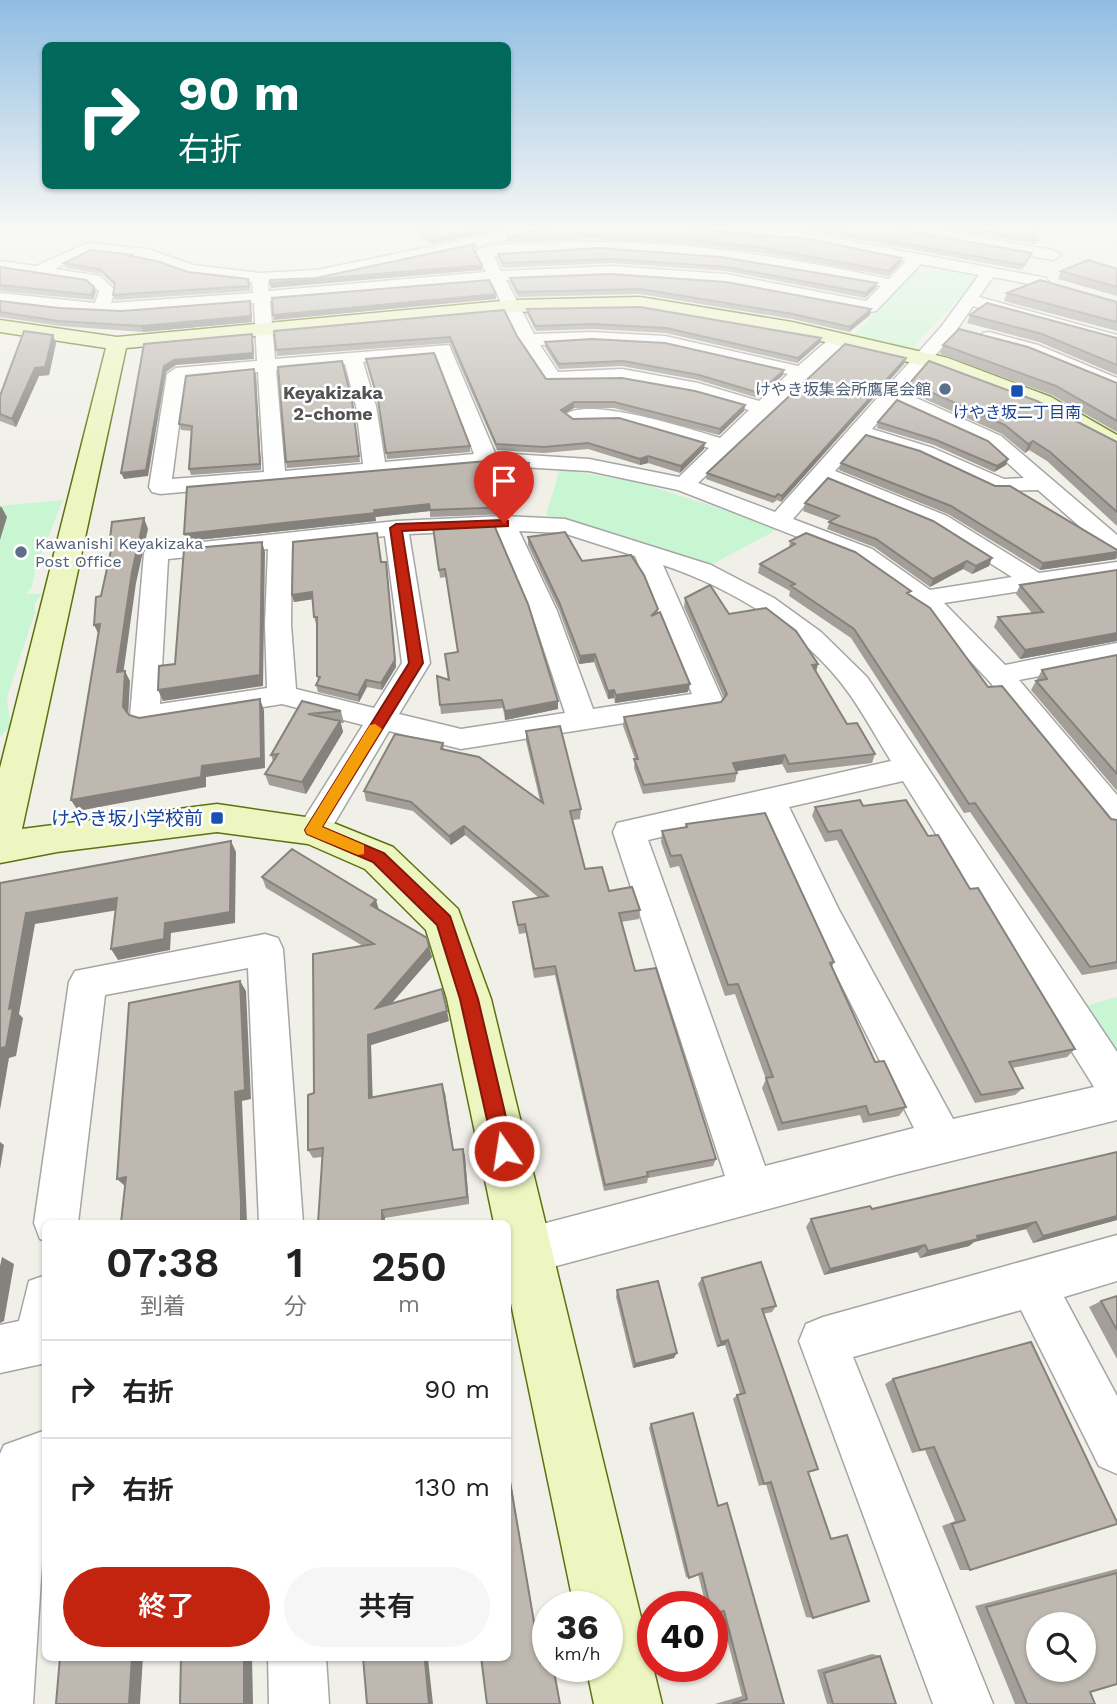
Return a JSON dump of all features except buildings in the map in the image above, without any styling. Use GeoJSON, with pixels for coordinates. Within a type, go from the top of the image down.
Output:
{"type":"FeatureCollection","features":[{"type":"Feature","properties":{"kind":"street"},"geometry":{"type":"LineString","coordinates":[[71,307],[124,309],[153,307]]}},
{"type":"Feature","properties":{"kind":"street"},"geometry":{"type":"LineString","coordinates":[[263,307],[275,478]]}},
{"type":"Feature","properties":{"kind":"street"},"geometry":{"type":"LineString","coordinates":[[0,326],[117,342],[505,307]]}},
{"type":"Feature","properties":{"kind":"street"},"geometry":{"type":"LineString","coordinates":[[511,307],[573,417],[589,465]]}},
{"type":"Feature","properties":{"kind":"street"},"geometry":{"type":"LineString","coordinates":[[667,307],[718,313],[922,358],[1043,402],[1117,445]]}},
{"type":"Feature","properties":{"kind":"street"},"geometry":{"type":"LineString","coordinates":[[780,520],[949,327],[964,307]]}},
{"type":"Feature","properties":{"kind":"street"},"geometry":{"type":"LineString","coordinates":[[999,307],[1087,329],[1117,340]]}},
{"type":"Feature","properties":{"kind":"street"},"geometry":{"type":"LineString","coordinates":[[949,327],[1032,349],[1117,385]]}},
{"type":"Feature","properties":{"kind":"street"},"geometry":{"type":"LineString","coordinates":[[528,340],[592,337],[665,341],[802,372]]}},
{"type":"Feature","properties":{"kind":"street"},"geometry":{"type":"LineString","coordinates":[[684,485],[723,445],[840,339]]}},
{"type":"Feature","properties":{"kind":"street"},"geometry":{"type":"LineString","coordinates":[[117,342],[0,846],[218,818],[313,830],[379,858],[444,921],[469,999],[511,1220]]}},
{"type":"Feature","properties":{"kind":"street"},"geometry":{"type":"LineString","coordinates":[[487,459],[443,349],[176,374],[160,487],[487,459],[589,465],[684,485],[863,554],[925,598],[999,675],[1117,817]]}},
{"type":"Feature","properties":{"kind":"street"},"geometry":{"type":"LineString","coordinates":[[353,358],[366,406],[375,469]]}},
{"type":"Feature","properties":{"kind":"street"},"geometry":{"type":"LineString","coordinates":[[553,378],[622,375],[698,389],[763,408]]}},
{"type":"Feature","properties":{"kind":"street"},"geometry":{"type":"LineString","coordinates":[[891,394],[948,417],[994,440],[1117,547]]}},
{"type":"Feature","properties":{"kind":"street"},"geometry":{"type":"LineString","coordinates":[[573,417],[620,416],[723,445]]}},
{"type":"Feature","properties":{"kind":"street"},"geometry":{"type":"LineString","coordinates":[[858,431],[926,452],[1001,486],[1043,483]]}},
{"type":"Feature","properties":{"kind":"street"},"geometry":{"type":"LineString","coordinates":[[821,473],[939,521],[1036,583]]}},
{"type":"Feature","properties":{"kind":"street"},"geometry":{"type":"LineString","coordinates":[[504,523],[544,611],[582,720]]}},
{"type":"Feature","properties":{"kind":"street"},"geometry":{"type":"LineString","coordinates":[[645,552],[709,701],[461,739],[282,695],[145,716],[156,553],[396,528],[504,523],[565,526],[645,552],[712,576],[765,603],[812,638],[857,684],[1117,1087]]}},
{"type":"Feature","properties":{"kind":"street"},"geometry":{"type":"LineString","coordinates":[[313,830],[416,663],[396,528]]}},
{"type":"Feature","properties":{"kind":"street"},"geometry":{"type":"LineString","coordinates":[[280,540],[278,625],[282,695]]}},
{"type":"Feature","properties":{"kind":"street"},"geometry":{"type":"LineString","coordinates":[[925,598],[1117,569]]}},
{"type":"Feature","properties":{"kind":"street"},"geometry":{"type":"LineString","coordinates":[[999,675],[1113,657]]}},
{"type":"Feature","properties":{"kind":"street"},"geometry":{"type":"LineString","coordinates":[[751,1189],[629,832],[911,768]]}},
{"type":"Feature","properties":{"kind":"street"},"geometry":{"type":"LineString","coordinates":[[769,800],[826,919],[942,1140]]}},
{"type":"Feature","properties":{"kind":"street"},"geometry":{"type":"LineString","coordinates":[[56,1220],[88,982],[265,949],[281,1220]]}},
{"type":"Feature","properties":{"kind":"street"},"geometry":{"type":"LineString","coordinates":[[517,1254],[751,1189],[942,1140],[1117,1101]]}},
{"type":"Feature","properties":{"kind":"street"},"geometry":{"type":"LineString","coordinates":[[511,1222],[602,1591]]}},
{"type":"Feature","properties":{"kind":"street"},"geometry":{"type":"LineString","coordinates":[[963,1704],[823,1341],[1117,1258]]}},
{"type":"Feature","properties":{"kind":"street"},"geometry":{"type":"LineString","coordinates":[[1032,1284],[1117,1448]]}},
{"type":"Feature","properties":{"kind":"street"},"geometry":{"type":"LineString","coordinates":[[3,1704],[22,1463],[42,1457]]}},
{"type":"Feature","properties":{"kind":"street"},"geometry":{"type":"LineString","coordinates":[[297,1661],[299,1704]]}},
{"type":"Feature","properties":{"kind":"street"},"geometry":{"type":"LineString","coordinates":[[623,1682],[628,1704]]}},
{"type":"Feature","properties":{"kind":"green space"},"geometry":{"type":"Polygon","coordinates":[[[880,307],[951,307],[912,349],[853,336],[880,307]]]}},
{"type":"Feature","properties":{"kind":"green space"},"geometry":{"type":"Polygon","coordinates":[[[560,469],[641,483],[780,528],[709,566],[546,515],[560,469]]]}},
{"type":"Feature","properties":{"kind":"green space"},"geometry":{"type":"Polygon","coordinates":[[[63,500],[35,570],[32,587],[26,594],[42,594],[34,604],[35,612],[7,697],[10,726],[0,737],[0,506],[63,500]]]}},
{"type":"Feature","properties":{"kind":"green space"},"geometry":{"type":"Polygon","coordinates":[[[1117,997],[1117,1062],[1079,1008],[1117,997]]]}},
{"type":"Feature","properties":{"kind":"slow traffic"},"geometry":{"type":"LineString","coordinates":[[358,849],[313,830],[375,729]]}},
{"type":"Feature","properties":{"kind":"place","name":"けやき坂集会所鷹尾会館"},"geometry":{"type":"Point","coordinates":[945,389]}},
{"type":"Feature","properties":{"kind":"place","name":"けやき坂二丁目南"},"geometry":{"type":"Point","coordinates":[1017,391]}},
{"type":"Feature","properties":{"kind":"place","name":"Kawanishi Keyakizaka Post Office"},"geometry":{"type":"Point","coordinates":[21,552]}},
{"type":"Feature","properties":{"kind":"place","name":"けやき坂小学校前"},"geometry":{"type":"Point","coordinates":[217,818]}},
{"type":"Feature","properties":{"kind":"district","name":"Keyakizaka 2-chome"},"geometry":{"type":"Point","coordinates":[333,403]}},
{"type":"Feature","properties":{"kind":"route"},"geometry":{"type":"LineString","coordinates":[[504,523],[396,528],[416,663],[313,830],[379,858],[444,921],[469,999],[504,1151]]}}]}
